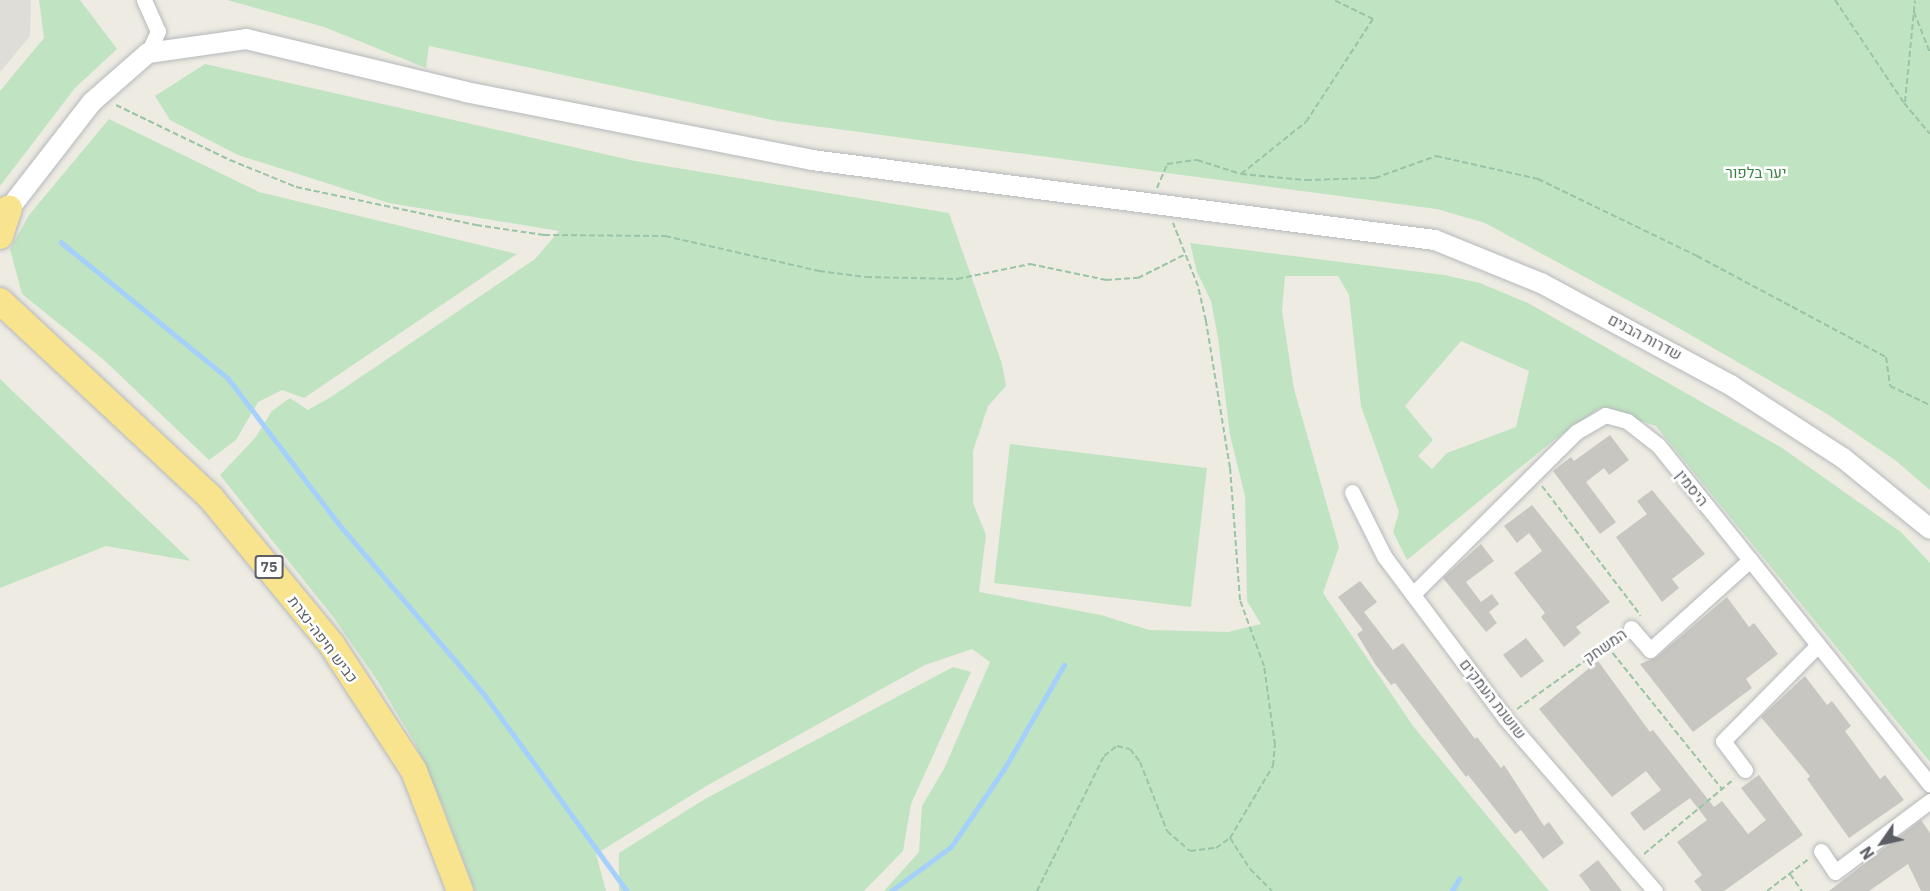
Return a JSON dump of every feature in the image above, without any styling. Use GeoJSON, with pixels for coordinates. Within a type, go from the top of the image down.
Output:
{"type":"FeatureCollection","features":[{"type":"Feature","properties":{"kind":"highway"},"geometry":{"type":"LineString","coordinates":[[0,236],[5,214]]}},
{"type":"Feature","properties":{"kind":"highway"},"geometry":{"type":"LineString","coordinates":[[0,279],[6,307]]}},
{"type":"Feature","properties":{"kind":"highway","name":"כביש חיפה-נצרת"},"geometry":{"type":"LineString","coordinates":[[6,307],[212,498],[332,645],[414,771],[460,891]]}},
{"type":"Feature","properties":{"kind":"main road","name":"שדרות הבנים"},"geometry":{"type":"LineString","coordinates":[[148,53],[246,39],[466,92],[812,160],[1322,222],[1435,240],[1541,283],[1639,333],[1732,386],[1843,458],[1930,529]]}},
{"type":"Feature","properties":{"kind":"main road"},"geometry":{"type":"LineString","coordinates":[[5,214],[92,102],[148,53]]}},
{"type":"Feature","properties":{"kind":"street"},"geometry":{"type":"LineString","coordinates":[[144,0],[158,31],[148,53]]}},
{"type":"Feature","properties":{"kind":"street","name":"היסמין"},"geometry":{"type":"LineString","coordinates":[[1413,594],[1533,474],[1590,422],[1605,415],[1627,421],[1658,445],[1930,785]]}},
{"type":"Feature","properties":{"kind":"street","name":"שושנת העמקים"},"geometry":{"type":"LineString","coordinates":[[1353,492],[1384,556],[1505,718],[1655,891]]}},
{"type":"Feature","properties":{"kind":"street","name":"המשחק"},"geometry":{"type":"LineString","coordinates":[[1631,628],[1650,650],[1750,560]]}},
{"type":"Feature","properties":{"kind":"street"},"geometry":{"type":"LineString","coordinates":[[1745,770],[1723,741],[1818,645]]}},
{"type":"Feature","properties":{"kind":"street"},"geometry":{"type":"LineString","coordinates":[[1821,850],[1835,872],[1930,801]]}},
{"type":"Feature","properties":{"kind":"path"},"geometry":{"type":"LineString","coordinates":[[1241,174],[1306,122],[1373,19],[1335,0]]}},
{"type":"Feature","properties":{"kind":"path"},"geometry":{"type":"LineString","coordinates":[[1835,0],[1904,103],[1930,134]]}},
{"type":"Feature","properties":{"kind":"path"},"geometry":{"type":"LineString","coordinates":[[1904,103],[1915,0]]}},
{"type":"Feature","properties":{"kind":"path"},"geometry":{"type":"LineString","coordinates":[[1913,10],[1930,53]]}},
{"type":"Feature","properties":{"kind":"path"},"geometry":{"type":"LineString","coordinates":[[92,102],[138,112],[230,160],[296,186],[476,225],[544,234],[665,236],[819,271],[866,277],[957,279],[1030,264],[1106,280],[1138,278],[1184,255]]}},
{"type":"Feature","properties":{"kind":"path"},"geometry":{"type":"LineString","coordinates":[[1037,891],[1104,756],[1117,746],[1130,749],[1140,762],[1167,831],[1178,844],[1190,851],[1216,848],[1230,838],[1265,784],[1273,766],[1275,745],[1264,666],[1240,600],[1230,468],[1206,321],[1198,286],[1184,255],[1178,231],[1169,216],[1152,201],[1167,164],[1197,160],[1241,174],[1306,180],[1375,178],[1436,156],[1538,179],[1697,256],[1886,357],[1890,386],[1930,405]]}},
{"type":"Feature","properties":{"kind":"path"},"geometry":{"type":"LineString","coordinates":[[1533,474],[1643,619],[1631,628]]}},
{"type":"Feature","properties":{"kind":"path","name":"המשחק"},"geometry":{"type":"LineString","coordinates":[[1505,718],[1631,628]]}},
{"type":"Feature","properties":{"kind":"path"},"geometry":{"type":"LineString","coordinates":[[1606,645],[1722,789]]}},
{"type":"Feature","properties":{"kind":"path"},"geometry":{"type":"LineString","coordinates":[[1633,864],[1745,770]]}},
{"type":"Feature","properties":{"kind":"path"},"geometry":{"type":"LineString","coordinates":[[1230,838],[1250,869],[1272,891]]}},
{"type":"Feature","properties":{"kind":"path"},"geometry":{"type":"LineString","coordinates":[[1767,891],[1821,850]]}},
{"type":"Feature","properties":{"kind":"path"},"geometry":{"type":"LineString","coordinates":[[1790,873],[1802,891]]}},
{"type":"Feature","properties":{"kind":"shaded area"},"geometry":{"type":"Polygon","coordinates":[[[0,0],[31,0],[30,36],[0,72],[0,0]]]}},
{"type":"Feature","properties":{"kind":"green space"},"geometry":{"type":"Polygon","coordinates":[[[39,0],[80,0],[117,49],[75,88],[0,186],[0,91],[44,38],[39,0]]]}},
{"type":"Feature","properties":{"kind":"green space","name":"יער בלפור"},"geometry":{"type":"Polygon","coordinates":[[[227,0],[1930,0],[1930,490],[1895,460],[1824,412],[1668,322],[1485,223],[1437,209],[777,121],[429,46],[426,68],[324,27],[227,0]]]}},
{"type":"Feature","properties":{"kind":"green space"},"geometry":{"type":"Polygon","coordinates":[[[205,64],[635,161],[949,213],[1002,364],[1006,386],[988,406],[973,451],[973,503],[986,535],[979,592],[1101,615],[1149,630],[1228,632],[1261,624],[1247,601],[1245,496],[1230,435],[1218,338],[1211,301],[1197,272],[1190,243],[1444,275],[1480,283],[1528,303],[1782,448],[1901,532],[1930,563],[1930,762],[1656,426],[1600,408],[1554,440],[1407,560],[1393,532],[1399,512],[1361,406],[1349,295],[1338,276],[1285,276],[1282,311],[1294,389],[1339,547],[1323,593],[1413,726],[1549,891],[884,891],[919,852],[922,806],[945,767],[990,662],[972,649],[925,665],[708,785],[596,854],[606,891],[475,891],[444,808],[415,743],[377,680],[334,618],[220,475],[255,438],[272,411],[290,398],[308,410],[331,397],[535,259],[559,231],[389,203],[238,155],[170,120],[155,96],[205,64]],[[1461,341],[1405,406],[1433,440],[1418,456],[1432,469],[1447,453],[1516,427],[1529,371],[1461,341]]]}},
{"type":"Feature","properties":{"kind":"green space"},"geometry":{"type":"Polygon","coordinates":[[[109,119],[259,192],[517,254],[304,398],[282,390],[258,402],[236,440],[209,460],[104,360],[22,294],[10,249],[29,215],[109,119]]]}},
{"type":"Feature","properties":{"kind":"green space"},"geometry":{"type":"Polygon","coordinates":[[[0,379],[191,561],[106,546],[0,588],[0,379]]]}},
{"type":"Feature","properties":{"kind":"green space"},"geometry":{"type":"Polygon","coordinates":[[[1010,444],[1207,468],[1191,607],[994,583],[1010,444]]]}},
{"type":"Feature","properties":{"kind":"green space"},"geometry":{"type":"Polygon","coordinates":[[[953,667],[971,672],[911,804],[903,851],[864,891],[619,891],[619,853],[705,799],[953,667]]]}},
{"type":"Feature","properties":{"kind":"building"},"geometry":{"type":"Polygon","coordinates":[[[1610,435],[1629,460],[1609,475],[1604,468],[1586,482],[1616,522],[1600,534],[1553,471],[1571,457],[1574,461],[1610,435]]]}},
{"type":"Feature","properties":{"kind":"building"},"geometry":{"type":"Polygon","coordinates":[[[1652,490],[1705,554],[1672,579],[1679,588],[1662,602],[1616,537],[1647,514],[1637,501],[1652,490]]]}},
{"type":"Feature","properties":{"kind":"building"},"geometry":{"type":"Polygon","coordinates":[[[1532,505],[1610,602],[1576,627],[1581,633],[1564,647],[1541,617],[1545,613],[1514,573],[1542,551],[1529,533],[1517,543],[1504,526],[1532,505]]]}},
{"type":"Feature","properties":{"kind":"building"},"geometry":{"type":"Polygon","coordinates":[[[1481,544],[1494,561],[1466,582],[1481,602],[1492,594],[1499,604],[1489,612],[1497,623],[1486,632],[1443,578],[1481,544]]]}},
{"type":"Feature","properties":{"kind":"building"},"geometry":{"type":"Polygon","coordinates":[[[1360,581],[1377,602],[1364,612],[1393,650],[1403,643],[1475,739],[1477,737],[1501,768],[1504,765],[1544,826],[1549,822],[1564,843],[1543,859],[1521,830],[1515,834],[1468,775],[1466,777],[1395,683],[1391,685],[1375,664],[1357,634],[1363,630],[1338,597],[1360,581]]]}},
{"type":"Feature","properties":{"kind":"building"},"geometry":{"type":"Polygon","coordinates":[[[1727,597],[1749,627],[1754,623],[1778,654],[1746,679],[1752,688],[1693,732],[1640,664],[1657,657],[1727,597]]]}},
{"type":"Feature","properties":{"kind":"building"},"geometry":{"type":"Polygon","coordinates":[[[1526,638],[1544,661],[1521,678],[1503,655],[1526,638]]]}},
{"type":"Feature","properties":{"kind":"building"},"geometry":{"type":"Polygon","coordinates":[[[1598,661],[1650,732],[1653,730],[1714,807],[1722,801],[1748,834],[1766,820],[1741,788],[1759,775],[1803,835],[1724,891],[1702,891],[1694,881],[1702,875],[1677,842],[1707,820],[1690,798],[1644,831],[1630,813],[1661,790],[1646,771],[1612,797],[1539,709],[1598,661]]]}},
{"type":"Feature","properties":{"kind":"building"},"geometry":{"type":"Polygon","coordinates":[[[1805,676],[1827,705],[1832,701],[1851,726],[1845,731],[1880,779],[1885,775],[1904,800],[1849,838],[1807,779],[1810,776],[1761,717],[1805,676]]]}},
{"type":"Feature","properties":{"kind":"building"},"geometry":{"type":"Polygon","coordinates":[[[1921,820],[1930,833],[1930,891],[1921,891],[1908,864],[1869,891],[1829,891],[1921,820]]]}},
{"type":"Feature","properties":{"kind":"building"},"geometry":{"type":"Polygon","coordinates":[[[1598,860],[1622,891],[1591,891],[1579,875],[1598,860]]]}},
{"type":"Feature","properties":{"kind":"waterway"},"geometry":{"type":"LineString","coordinates":[[61,242],[228,378],[338,523],[484,694],[627,891]]}},
{"type":"Feature","properties":{"kind":"waterway"},"geometry":{"type":"LineString","coordinates":[[891,891],[951,847],[1004,769],[1064,665]]}},
{"type":"Feature","properties":{"kind":"waterway"},"geometry":{"type":"LineString","coordinates":[[1452,891],[1459,879]]}}]}
